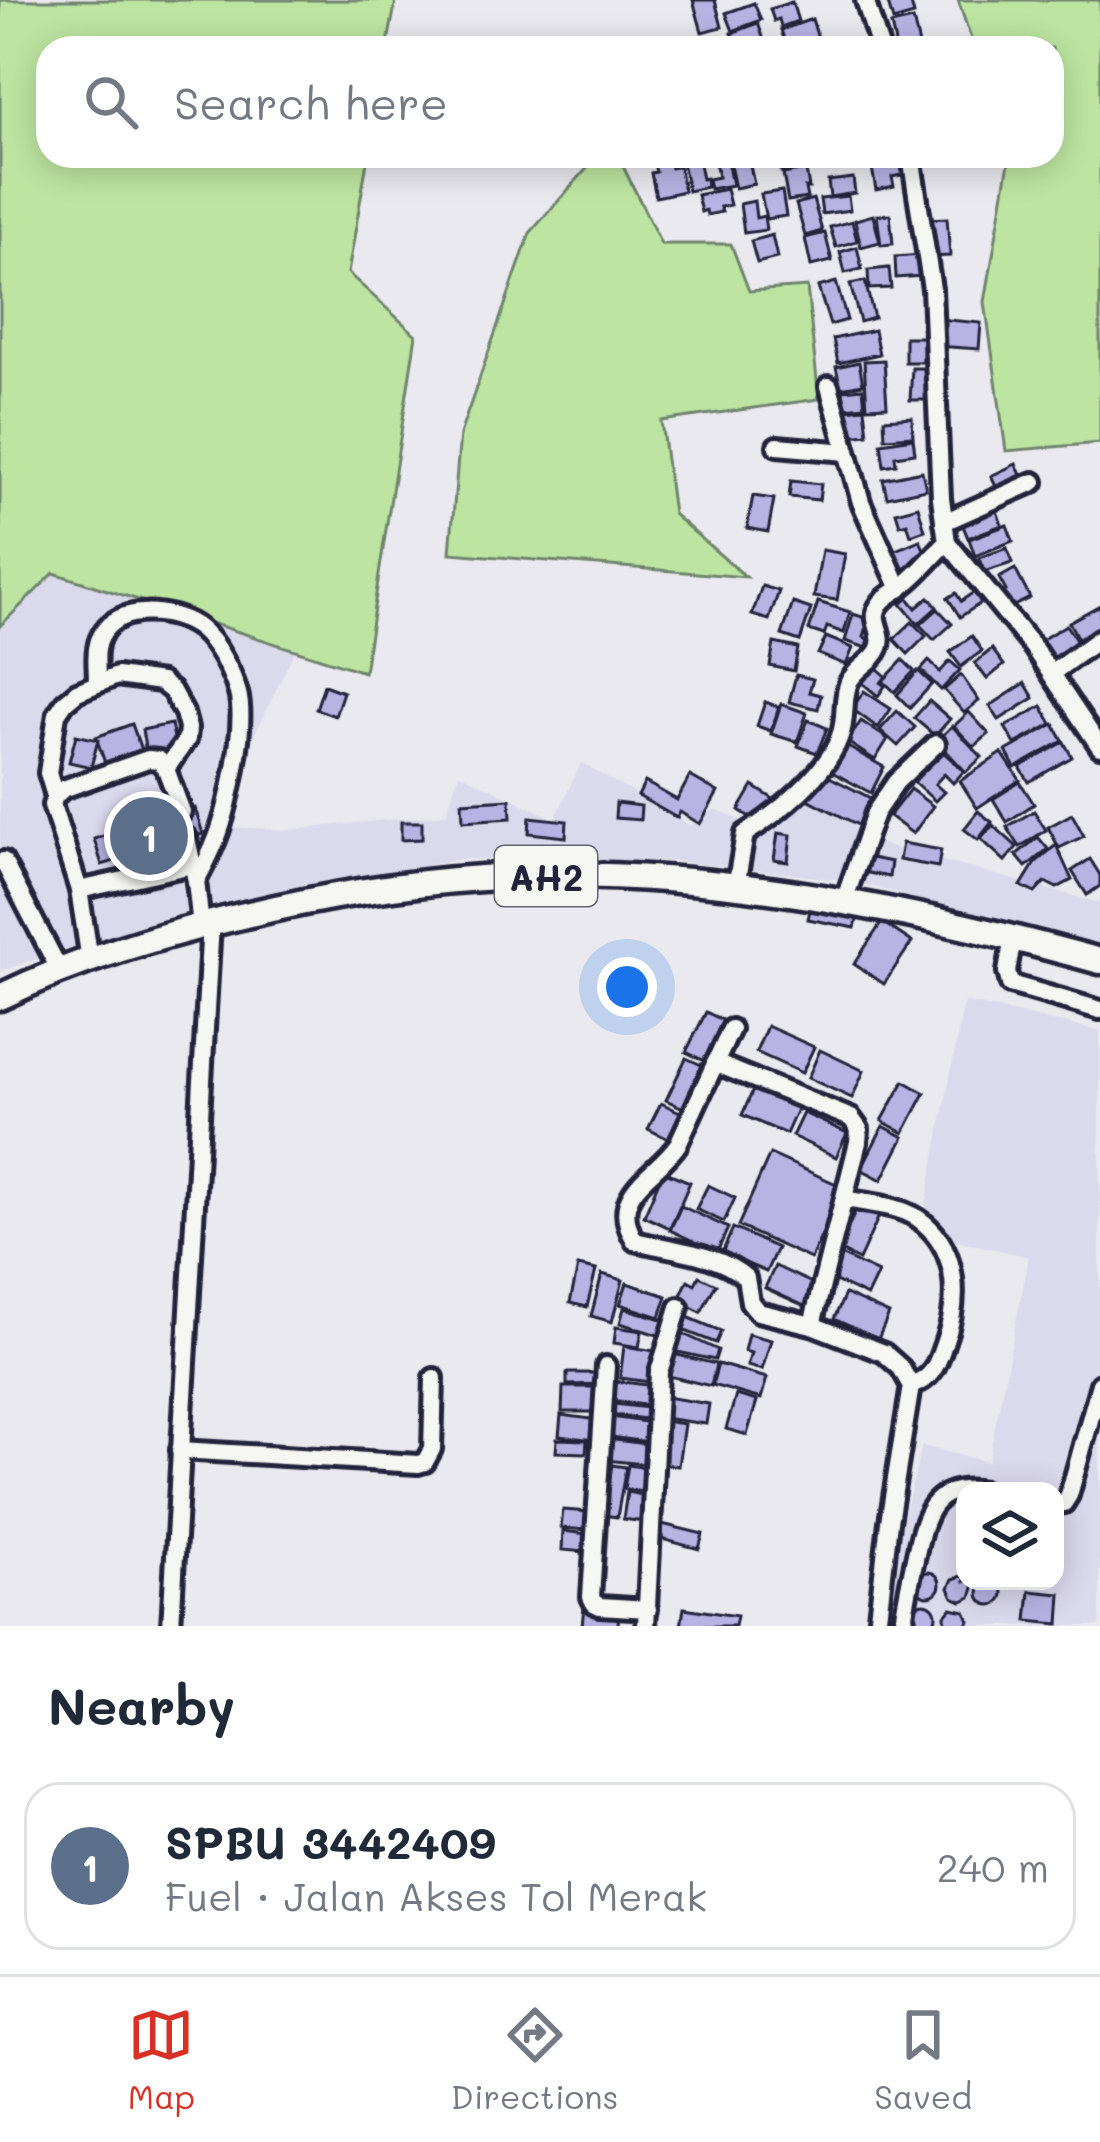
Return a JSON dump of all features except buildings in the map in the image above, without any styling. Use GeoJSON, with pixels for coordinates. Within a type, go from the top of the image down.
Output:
{"type":"FeatureCollection","features":[{"type":"Feature","properties":{"kind":"highway","name":"AH2"},"geometry":{"type":"LineString","coordinates":[[3,992],[206,924],[331,896],[481,878],[553,875],[736,886],[844,901],[1100,961]]}},
{"type":"Feature","properties":{"kind":"street"},"geometry":{"type":"LineString","coordinates":[[865,0],[876,36]]}},
{"type":"Feature","properties":{"kind":"street"},"geometry":{"type":"LineString","coordinates":[[912,168],[932,290],[947,542],[1052,673],[1100,747]]}},
{"type":"Feature","properties":{"kind":"street"},"geometry":{"type":"LineString","coordinates":[[830,386],[861,502],[899,589]]}},
{"type":"Feature","properties":{"kind":"street"},"geometry":{"type":"LineString","coordinates":[[778,446],[847,452]]}},
{"type":"Feature","properties":{"kind":"street"},"geometry":{"type":"LineString","coordinates":[[944,522],[1034,482]]}},
{"type":"Feature","properties":{"kind":"street"},"geometry":{"type":"LineString","coordinates":[[736,886],[745,834],[786,804],[830,756],[841,735],[849,682],[879,648],[877,607],[947,542]]}},
{"type":"Feature","properties":{"kind":"street"},"geometry":{"type":"LineString","coordinates":[[79,890],[194,873],[216,843],[242,721],[237,690],[221,656],[198,627],[166,615],[132,612],[112,620],[98,646],[97,682]]}},
{"type":"Feature","properties":{"kind":"street"},"geometry":{"type":"LineString","coordinates":[[1052,673],[1100,638]]}},
{"type":"Feature","properties":{"kind":"street"},"geometry":{"type":"LineString","coordinates":[[55,796],[48,773],[57,714],[77,692],[97,682],[130,676],[161,682],[172,691],[188,728],[182,748],[166,769]]}},
{"type":"Feature","properties":{"kind":"street"},"geometry":{"type":"LineString","coordinates":[[844,901],[875,813],[896,782],[936,744]]}},
{"type":"Feature","properties":{"kind":"street"},"geometry":{"type":"LineString","coordinates":[[90,960],[79,890],[52,805],[55,796],[148,759],[159,760],[182,812]]}},
{"type":"Feature","properties":{"kind":"street"},"geometry":{"type":"LineString","coordinates":[[171,1626],[206,924],[187,838]]}},
{"type":"Feature","properties":{"kind":"street"},"geometry":{"type":"LineString","coordinates":[[2,861],[60,971]]}},
{"type":"Feature","properties":{"kind":"street"},"geometry":{"type":"LineString","coordinates":[[1013,938],[1007,972],[1010,984],[1100,1010]]}},
{"type":"Feature","properties":{"kind":"street"},"geometry":{"type":"LineString","coordinates":[[731,1029],[678,1144],[632,1190],[628,1228],[635,1241],[718,1261],[736,1270],[746,1278],[753,1309],[812,1325],[884,1353],[901,1368],[911,1386],[877,1626]]}},
{"type":"Feature","properties":{"kind":"street"},"geometry":{"type":"LineString","coordinates":[[715,1063],[851,1118],[859,1129],[812,1325]]}},
{"type":"Feature","properties":{"kind":"street"},"geometry":{"type":"LineString","coordinates":[[844,1199],[910,1212],[928,1225],[944,1247],[956,1288],[952,1324],[934,1373],[911,1386]]}},
{"type":"Feature","properties":{"kind":"street"},"geometry":{"type":"LineString","coordinates":[[606,1366],[592,1597],[594,1604],[647,1618],[659,1372],[679,1307]]}},
{"type":"Feature","properties":{"kind":"street"},"geometry":{"type":"LineString","coordinates":[[180,1450],[418,1464],[425,1462],[432,1449],[434,1378]]}},
{"type":"Feature","properties":{"kind":"street"},"geometry":{"type":"LineString","coordinates":[[1064,1503],[1100,1384]]}},
{"type":"Feature","properties":{"kind":"street"},"geometry":{"type":"LineString","coordinates":[[906,1626],[904,1615],[924,1516],[936,1500],[956,1492]]}},
{"type":"Feature","properties":{"kind":"shaded area"},"geometry":{"type":"Polygon","coordinates":[[[53,573],[295,650],[211,826],[289,830],[446,814],[459,773],[555,819],[581,763],[691,826],[716,809],[770,834],[813,793],[886,846],[1100,903],[1100,948],[851,881],[676,861],[462,859],[193,909],[0,971],[0,626],[53,573]]]}},
{"type":"Feature","properties":{"kind":"shaded area"},"geometry":{"type":"Polygon","coordinates":[[[964,1002],[1100,1031],[1100,1626],[884,1626],[887,1585],[922,1446],[988,1462],[1029,1257],[921,1232],[964,1002]]]}},
{"type":"Feature","properties":{"kind":"green space"},"geometry":{"type":"Polygon","coordinates":[[[0,0],[396,0],[389,36],[36,36],[36,168],[366,168],[348,273],[416,335],[364,672],[54,573],[0,626],[0,0]]]}},
{"type":"Feature","properties":{"kind":"green space"},"geometry":{"type":"Polygon","coordinates":[[[958,0],[1100,0],[1100,443],[1006,451],[985,302],[1008,168],[1064,168],[1064,36],[970,36],[958,0]]]}},
{"type":"Feature","properties":{"kind":"green space"},"geometry":{"type":"Polygon","coordinates":[[[587,168],[624,168],[661,244],[731,244],[749,291],[807,287],[819,399],[661,421],[673,514],[746,577],[450,553],[460,434],[530,233],[587,168]]]}},
{"type":"Feature","properties":{"kind":"place","name":"SPBU 3442409"},"geometry":{"type":"Point","coordinates":[149,836]}}]}
